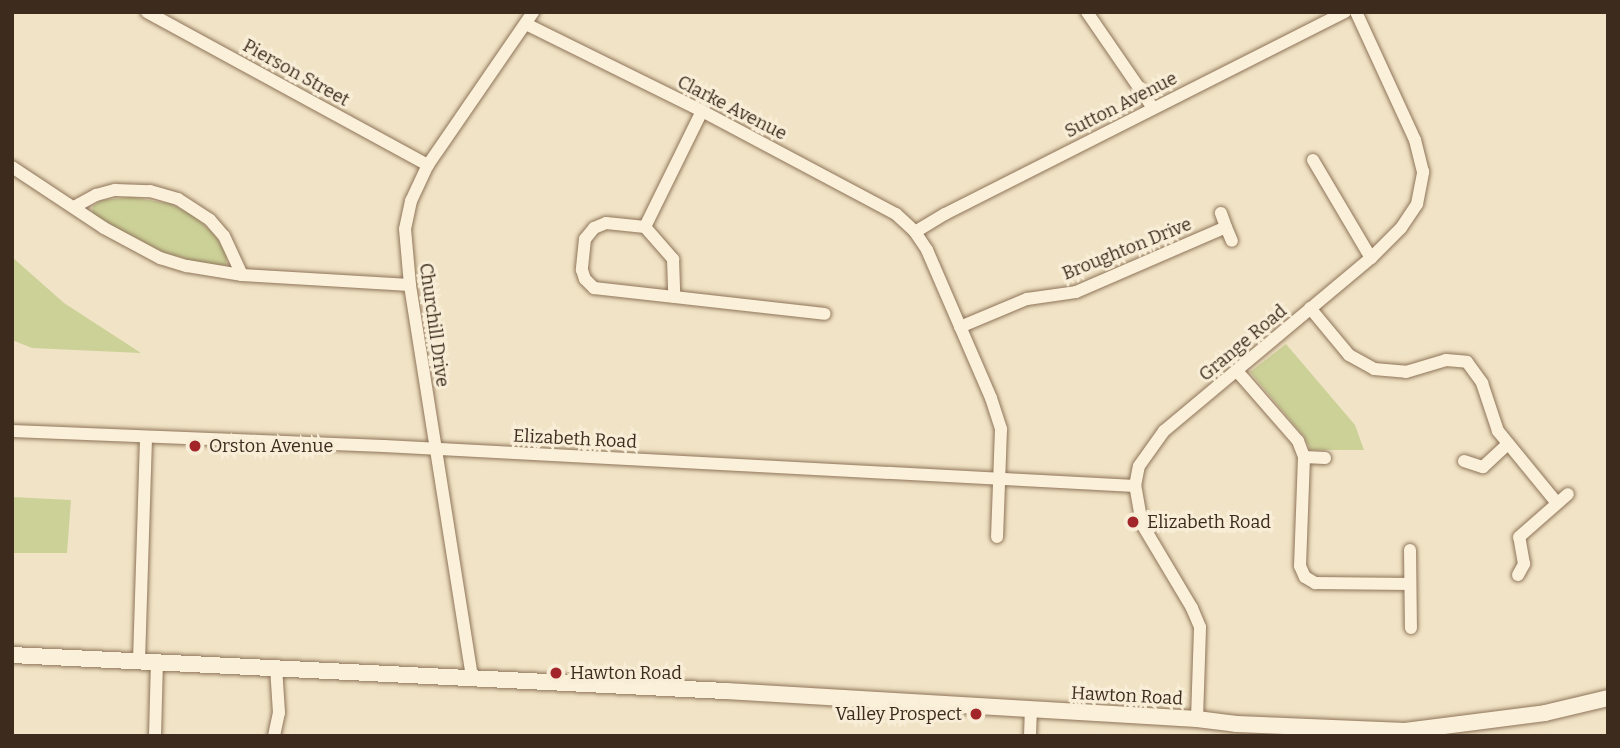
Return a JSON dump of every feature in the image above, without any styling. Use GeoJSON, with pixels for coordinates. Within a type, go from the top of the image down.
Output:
{"type":"FeatureCollection","features":[{"type":"Feature","properties":{"kind":"street","name":"Pierson Street"},"geometry":{"type":"LineString","coordinates":[[147,12],[428,165]]}},
{"type":"Feature","properties":{"kind":"street","name":"Churchill Drive"},"geometry":{"type":"LineString","coordinates":[[471,677],[410,285],[405,246],[407,215],[428,165],[533,12]]}},
{"type":"Feature","properties":{"kind":"street"},"geometry":{"type":"LineString","coordinates":[[1087,12],[1153,108]]}},
{"type":"Feature","properties":{"kind":"street","name":"Sutton Avenue"},"geometry":{"type":"LineString","coordinates":[[915,232],[945,214],[1345,12]]}},
{"type":"Feature","properties":{"kind":"street","name":"Grange Road"},"geometry":{"type":"LineString","coordinates":[[1135,486],[1139,466],[1164,431],[1371,258],[1401,228],[1417,204],[1423,172],[1415,140],[1356,12]]}},
{"type":"Feature","properties":{"kind":"street","name":"Clarke Avenue"},"geometry":{"type":"LineString","coordinates":[[526,24],[702,111],[896,214],[915,232]]}},
{"type":"Feature","properties":{"kind":"street"},"geometry":{"type":"LineString","coordinates":[[645,227],[702,111]]}},
{"type":"Feature","properties":{"kind":"street"},"geometry":{"type":"LineString","coordinates":[[1313,160],[1371,258]]}},
{"type":"Feature","properties":{"kind":"street"},"geometry":{"type":"LineString","coordinates":[[12,167],[104,229],[160,258],[187,266],[242,275],[410,285]]}},
{"type":"Feature","properties":{"kind":"street"},"geometry":{"type":"LineString","coordinates":[[74,207],[96,195],[116,190],[166,194],[192,206],[210,220],[236,256],[242,275]]}},
{"type":"Feature","properties":{"kind":"street"},"geometry":{"type":"LineString","coordinates":[[1221,213],[1232,241]]}},
{"type":"Feature","properties":{"kind":"street"},"geometry":{"type":"LineString","coordinates":[[674,297],[673,259],[645,227],[606,223],[594,228],[585,239],[582,270],[585,279],[594,288],[825,314]]}},
{"type":"Feature","properties":{"kind":"street","name":"Broughton Drive"},"geometry":{"type":"LineString","coordinates":[[960,327],[1027,299],[1076,292],[1226,227]]}},
{"type":"Feature","properties":{"kind":"street"},"geometry":{"type":"LineString","coordinates":[[915,232],[927,250],[991,398],[1001,429],[997,537]]}},
{"type":"Feature","properties":{"kind":"street"},"geometry":{"type":"LineString","coordinates":[[1310,308],[1349,355],[1374,369],[1406,372],[1470,356],[1498,431],[1557,503]]}},
{"type":"Feature","properties":{"kind":"street"},"geometry":{"type":"LineString","coordinates":[[1237,371],[1298,441],[1304,457],[1300,566],[1305,577],[1315,583],[1410,584]]}},
{"type":"Feature","properties":{"kind":"street","name":"Elizabeth Road"},"geometry":{"type":"LineString","coordinates":[[12,430],[1001,477],[1135,486]]}},
{"type":"Feature","properties":{"kind":"street"},"geometry":{"type":"LineString","coordinates":[[139,661],[146,438]]}},
{"type":"Feature","properties":{"kind":"street"},"geometry":{"type":"LineString","coordinates":[[1473,478],[1508,444]]}},
{"type":"Feature","properties":{"kind":"street"},"geometry":{"type":"LineString","coordinates":[[1304,457],[1325,458]]}},
{"type":"Feature","properties":{"kind":"street"},"geometry":{"type":"LineString","coordinates":[[1464,461],[1483,467]]}},
{"type":"Feature","properties":{"kind":"street"},"geometry":{"type":"LineString","coordinates":[[1135,486],[1142,524],[1192,608],[1200,627],[1197,719]]}},
{"type":"Feature","properties":{"kind":"street"},"geometry":{"type":"LineString","coordinates":[[1526,568],[1519,537],[1568,494]]}},
{"type":"Feature","properties":{"kind":"street"},"geometry":{"type":"LineString","coordinates":[[1410,550],[1411,628]]}},
{"type":"Feature","properties":{"kind":"street","name":"Hawton Road"},"geometry":{"type":"LineString","coordinates":[[12,655],[471,677],[1197,719],[1237,730],[1449,731],[1608,698]]}},
{"type":"Feature","properties":{"kind":"street"},"geometry":{"type":"LineString","coordinates":[[155,736],[157,662]]}},
{"type":"Feature","properties":{"kind":"street"},"geometry":{"type":"LineString","coordinates":[[274,736],[279,713],[276,667]]}},
{"type":"Feature","properties":{"kind":"street"},"geometry":{"type":"LineString","coordinates":[[1030,736],[1031,709]]}},
{"type":"Feature","properties":{"kind":"green space"},"geometry":{"type":"Polygon","coordinates":[[[131,197],[171,204],[194,216],[214,234],[227,254],[226,265],[208,265],[165,253],[96,217],[92,211],[93,206],[103,200],[131,197]]]}},
{"type":"Feature","properties":{"kind":"green space"},"geometry":{"type":"Polygon","coordinates":[[[12,257],[64,303],[141,353],[32,348],[12,340],[12,257]]]}},
{"type":"Feature","properties":{"kind":"green space"},"geometry":{"type":"Polygon","coordinates":[[[1286,344],[1355,425],[1364,450],[1311,450],[1303,435],[1250,372],[1286,344]]]}},
{"type":"Feature","properties":{"kind":"green space"},"geometry":{"type":"Polygon","coordinates":[[[12,497],[71,500],[67,553],[12,553],[12,497]]]}},
{"type":"Feature","properties":{"kind":"place","name":"Orston Avenue"},"geometry":{"type":"Point","coordinates":[195,446]}},
{"type":"Feature","properties":{"kind":"place","name":"Elizabeth Road"},"geometry":{"type":"Point","coordinates":[1133,522]}},
{"type":"Feature","properties":{"kind":"place","name":"Hawton Road"},"geometry":{"type":"Point","coordinates":[556,673]}},
{"type":"Feature","properties":{"kind":"place","name":"Valley Prospect"},"geometry":{"type":"Point","coordinates":[976,714]}}]}
